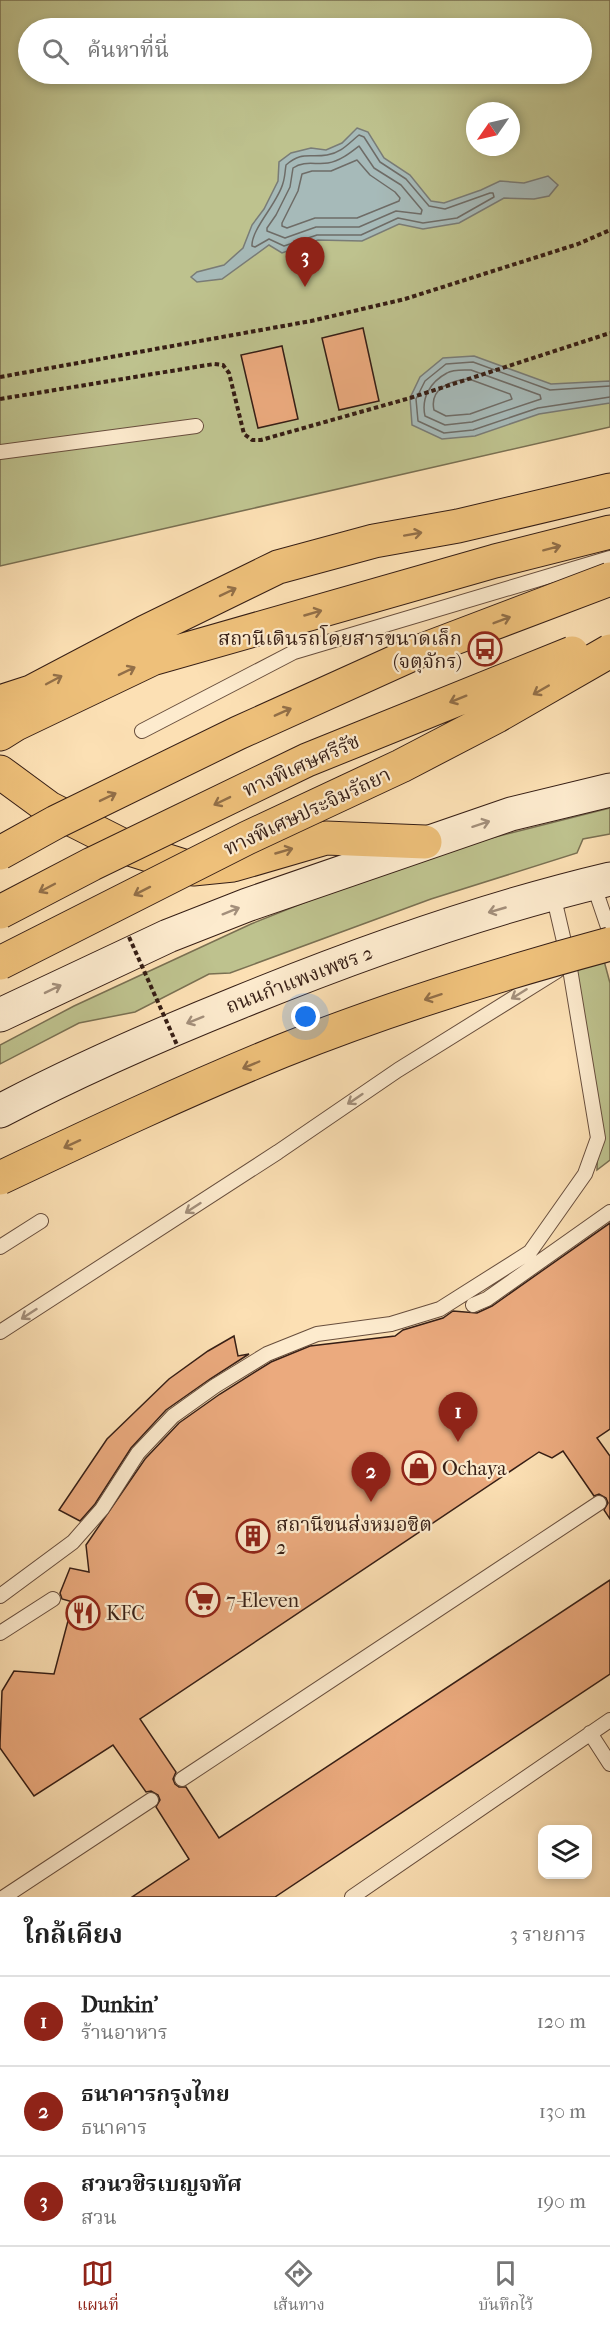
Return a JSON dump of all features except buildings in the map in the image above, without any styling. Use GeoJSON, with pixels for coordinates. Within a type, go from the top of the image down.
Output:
{"type":"FeatureCollection","features":[{"type":"Feature","properties":{"kind":"highway"},"geometry":{"type":"LineString","coordinates":[[0,702],[31,692],[145,632],[278,567],[374,542],[458,526],[610,490]]}},
{"type":"Feature","properties":{"kind":"highway"},"geometry":{"type":"LineString","coordinates":[[0,734],[152,658],[495,561],[610,532]]}},
{"type":"Feature","properties":{"kind":"highway"},"geometry":{"type":"LineString","coordinates":[[0,853],[56,822],[238,733],[415,653],[610,579]]}},
{"type":"Feature","properties":{"kind":"highway","name":"ทางพิเศษศรีรัช"},"geometry":{"type":"LineString","coordinates":[[0,912],[92,864],[308,759],[610,638]]}},
{"type":"Feature","properties":{"kind":"highway","name":"ทางพิเศษประจิมรัถยา"},"geometry":{"type":"LineString","coordinates":[[0,963],[247,838],[401,766],[497,716],[610,651]]}},
{"type":"Feature","properties":{"kind":"highway"},"geometry":{"type":"LineString","coordinates":[[0,772],[50,808],[130,849],[193,869],[233,865],[326,838],[425,842]]}},
{"type":"Feature","properties":{"kind":"highway"},"geometry":{"type":"LineString","coordinates":[[0,1178],[146,1110],[283,1051],[423,1000],[610,944]]}},
{"type":"Feature","properties":{"kind":"main road"},"geometry":{"type":"LineString","coordinates":[[0,1015],[168,936],[247,904],[511,814],[610,790]]}},
{"type":"Feature","properties":{"kind":"main road","name":"ถนนกำแพงเพชร 2"},"geometry":{"type":"LineString","coordinates":[[0,1111],[165,1032],[312,972],[439,927],[602,881]]}},
{"type":"Feature","properties":{"kind":"lane"},"geometry":{"type":"LineString","coordinates":[[0,452],[196,426]]}},
{"type":"Feature","properties":{"kind":"lane"},"geometry":{"type":"LineString","coordinates":[[142,731],[294,652],[610,558]]}},
{"type":"Feature","properties":{"kind":"lane"},"geometry":{"type":"LineString","coordinates":[[602,881],[610,933]]}},
{"type":"Feature","properties":{"kind":"lane"},"geometry":{"type":"LineString","coordinates":[[0,1596],[73,1542],[102,1509],[138,1453],[173,1416],[215,1386],[267,1354],[317,1334],[391,1324],[440,1309],[530,1252],[585,1174],[598,1138],[569,963],[553,894]]}},
{"type":"Feature","properties":{"kind":"lane"},"geometry":{"type":"LineString","coordinates":[[0,1332],[278,1152],[398,1070],[569,963]]}},
{"type":"Feature","properties":{"kind":"lane"},"geometry":{"type":"LineString","coordinates":[[473,1305],[487,1299],[610,1212]]}},
{"type":"Feature","properties":{"kind":"lane"},"geometry":{"type":"LineString","coordinates":[[0,1248],[41,1221]]}},
{"type":"Feature","properties":{"kind":"lane"},"geometry":{"type":"LineString","coordinates":[[182,1779],[599,1503]]}},
{"type":"Feature","properties":{"kind":"lane"},"geometry":{"type":"LineString","coordinates":[[0,1633],[53,1599]]}},
{"type":"Feature","properties":{"kind":"lane"},"geometry":{"type":"LineString","coordinates":[[352,1897],[610,1720]]}},
{"type":"Feature","properties":{"kind":"lane"},"geometry":{"type":"LineString","coordinates":[[590,1733],[610,1764]]}},
{"type":"Feature","properties":{"kind":"lane"},"geometry":{"type":"LineString","coordinates":[[4,1897],[151,1800]]}},
{"type":"Feature","properties":{"kind":"path"},"geometry":{"type":"LineString","coordinates":[[0,377],[311,321],[405,299],[578,244],[610,230]]}},
{"type":"Feature","properties":{"kind":"path"},"geometry":{"type":"LineString","coordinates":[[0,399],[214,364],[223,365],[229,374],[244,434],[252,440],[261,440],[410,398],[610,333]]}},
{"type":"Feature","properties":{"kind":"path"},"geometry":{"type":"LineString","coordinates":[[129,937],[177,1045]]}},
{"type":"Feature","properties":{"kind":"green space"},"geometry":{"type":"Polygon","coordinates":[[[0,0],[610,0],[610,427],[0,566],[0,0]]]}},
{"type":"Feature","properties":{"kind":"green space"},"geometry":{"type":"Polygon","coordinates":[[[610,808],[610,834],[583,839],[577,853],[431,899],[230,973],[209,974],[135,1012],[79,1023],[0,1064],[0,1045],[74,1006],[251,924],[366,878],[487,839],[610,808]]]}},
{"type":"Feature","properties":{"kind":"green space"},"geometry":{"type":"Polygon","coordinates":[[[603,957],[610,983],[610,1160],[597,1170],[598,1138],[569,963],[603,957]]]}},
{"type":"Feature","properties":{"kind":"water"},"geometry":{"type":"Polygon","coordinates":[[[357,128],[368,132],[384,158],[410,175],[431,201],[444,203],[500,181],[524,183],[548,176],[558,185],[549,196],[534,199],[504,198],[459,223],[423,229],[399,224],[362,241],[318,240],[282,253],[269,245],[222,279],[197,282],[191,277],[197,272],[224,265],[243,248],[252,225],[264,209],[278,181],[279,162],[291,153],[311,148],[326,150],[342,143],[357,128]]]}},
{"type":"Feature","properties":{"kind":"water"},"geometry":{"type":"Polygon","coordinates":[[[474,356],[551,384],[610,381],[610,403],[539,414],[475,436],[442,439],[412,425],[410,398],[420,377],[443,358],[474,356]]]}},
{"type":"Feature","properties":{"kind":"place","name":"สวนวชิรเบญจทัศ"},"geometry":{"type":"Point","coordinates":[305,287]}},
{"type":"Feature","properties":{"kind":"place","name":"สถานีเดินรถโดยสารขนาดเล็ก (จตุจักร)"},"geometry":{"type":"Point","coordinates":[485,649]}},
{"type":"Feature","properties":{"kind":"place","name":"Dunkin'"},"geometry":{"type":"Point","coordinates":[458,1442]}},
{"type":"Feature","properties":{"kind":"place","name":"Ochaya"},"geometry":{"type":"Point","coordinates":[419,1468]}},
{"type":"Feature","properties":{"kind":"place","name":"ธนาคารกรุงไทย"},"geometry":{"type":"Point","coordinates":[371,1502]}},
{"type":"Feature","properties":{"kind":"place","name":"สถานีขนส่งหมอชิต 2"},"geometry":{"type":"Point","coordinates":[253,1536]}},
{"type":"Feature","properties":{"kind":"place","name":"7-Eleven"},"geometry":{"type":"Point","coordinates":[203,1600]}},
{"type":"Feature","properties":{"kind":"place","name":"KFC"},"geometry":{"type":"Point","coordinates":[83,1613]}}]}
